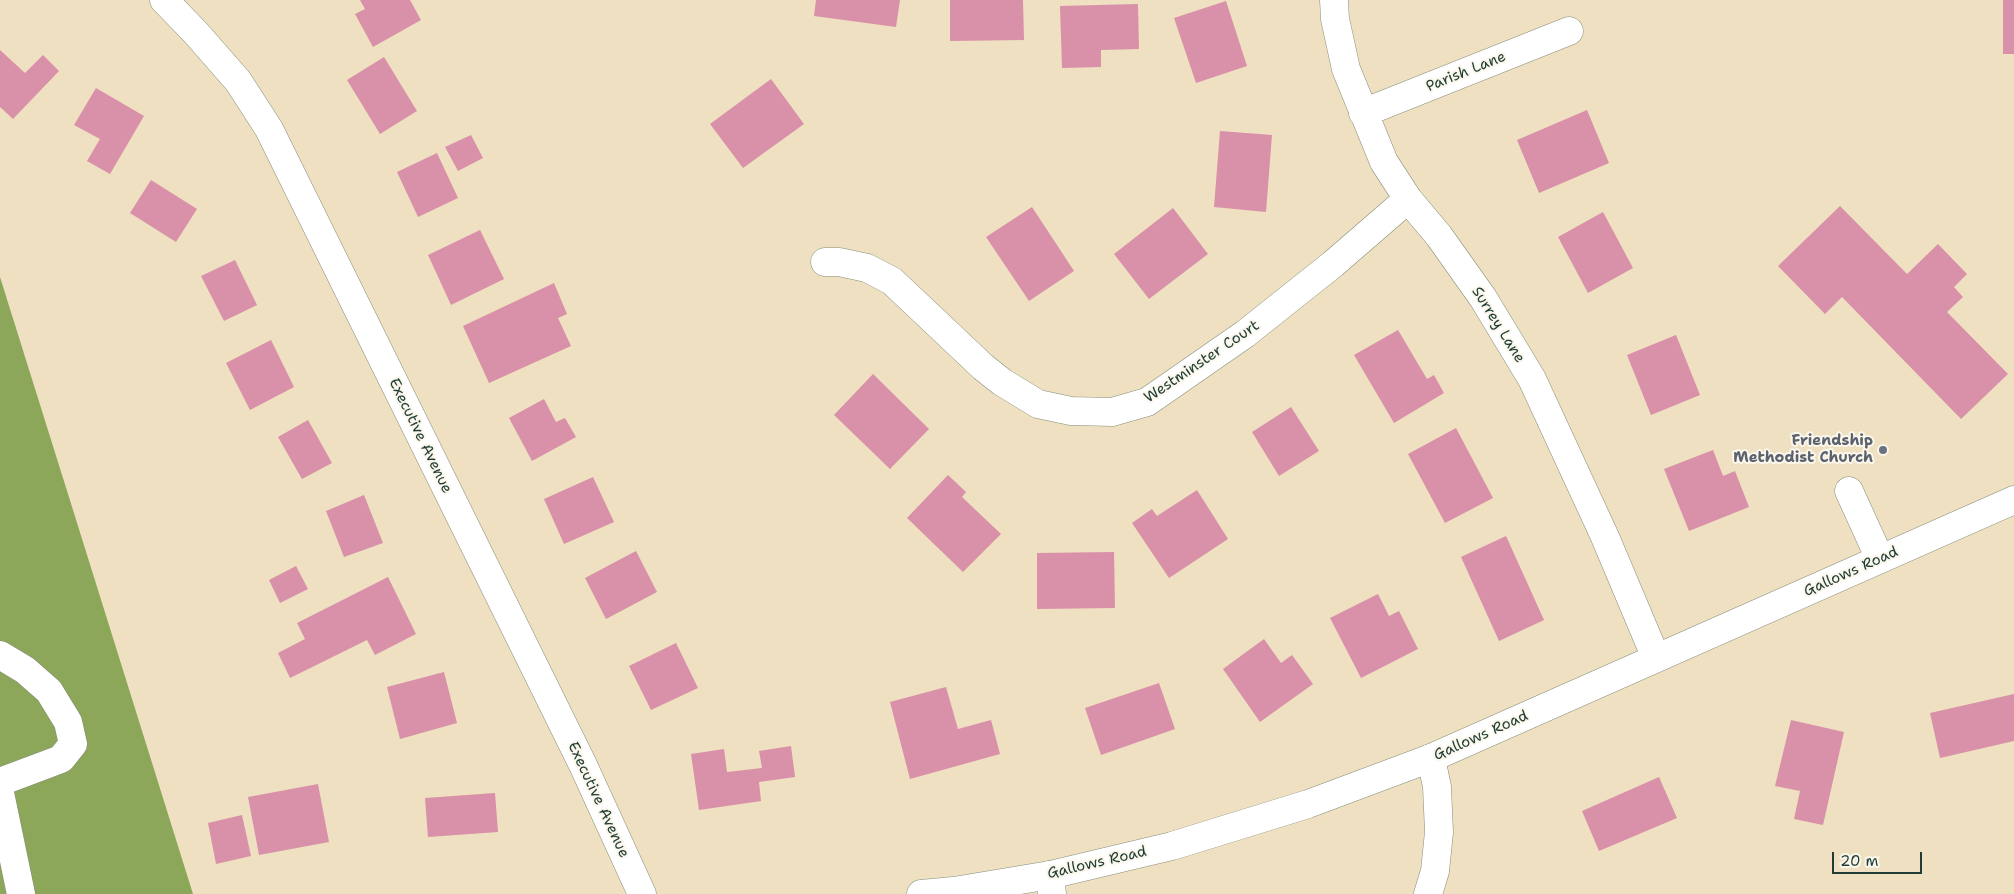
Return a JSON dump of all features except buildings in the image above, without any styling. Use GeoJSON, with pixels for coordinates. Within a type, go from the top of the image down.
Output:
{"type":"FeatureCollection","features":[{"type":"Feature","properties":{"kind":"street","name":"Executive Avenue"},"geometry":{"type":"LineString","coordinates":[[164,0],[196,32],[238,81],[269,129],[574,747],[642,894]]}},
{"type":"Feature","properties":{"kind":"street","name":"Surrey Lane"},"geometry":{"type":"LineString","coordinates":[[1334,0],[1346,69],[1384,162],[1408,199],[1439,236],[1483,298],[1532,379],[1605,537],[1656,658]]}},
{"type":"Feature","properties":{"kind":"street","name":"Parish Lane"},"geometry":{"type":"LineString","coordinates":[[1363,113],[1569,31]]}},
{"type":"Feature","properties":{"kind":"street","name":"Westminster Court"},"geometry":{"type":"LineString","coordinates":[[825,262],[839,262],[867,268],[892,281],[983,367],[1002,382],[1038,404],[1071,411],[1112,412],[1147,402],[1238,340],[1333,264],[1408,199]]}},
{"type":"Feature","properties":{"kind":"street"},"geometry":{"type":"LineString","coordinates":[[1849,491],[1880,558]]}},
{"type":"Feature","properties":{"kind":"street","name":"Gallows Road"},"geometry":{"type":"LineString","coordinates":[[921,894],[1051,884],[1308,804],[1431,758],[2014,500]]}},
{"type":"Feature","properties":{"kind":"street"},"geometry":{"type":"LineString","coordinates":[[0,655],[25,670],[49,691],[68,722],[73,744],[61,759],[0,782]]}},
{"type":"Feature","properties":{"kind":"street"},"geometry":{"type":"LineString","coordinates":[[1428,894],[1435,871],[1439,832],[1437,787],[1431,758]]}},
{"type":"Feature","properties":{"kind":"street"},"geometry":{"type":"LineString","coordinates":[[0,792],[21,894]]}},
{"type":"Feature","properties":{"kind":"green space"},"geometry":{"type":"Polygon","coordinates":[[[0,277],[73,510],[193,894],[0,894],[0,277]]]}},
{"type":"Feature","properties":{"kind":"place","name":"Friendship Methodist Church"},"geometry":{"type":"Point","coordinates":[1883,450]}}]}
